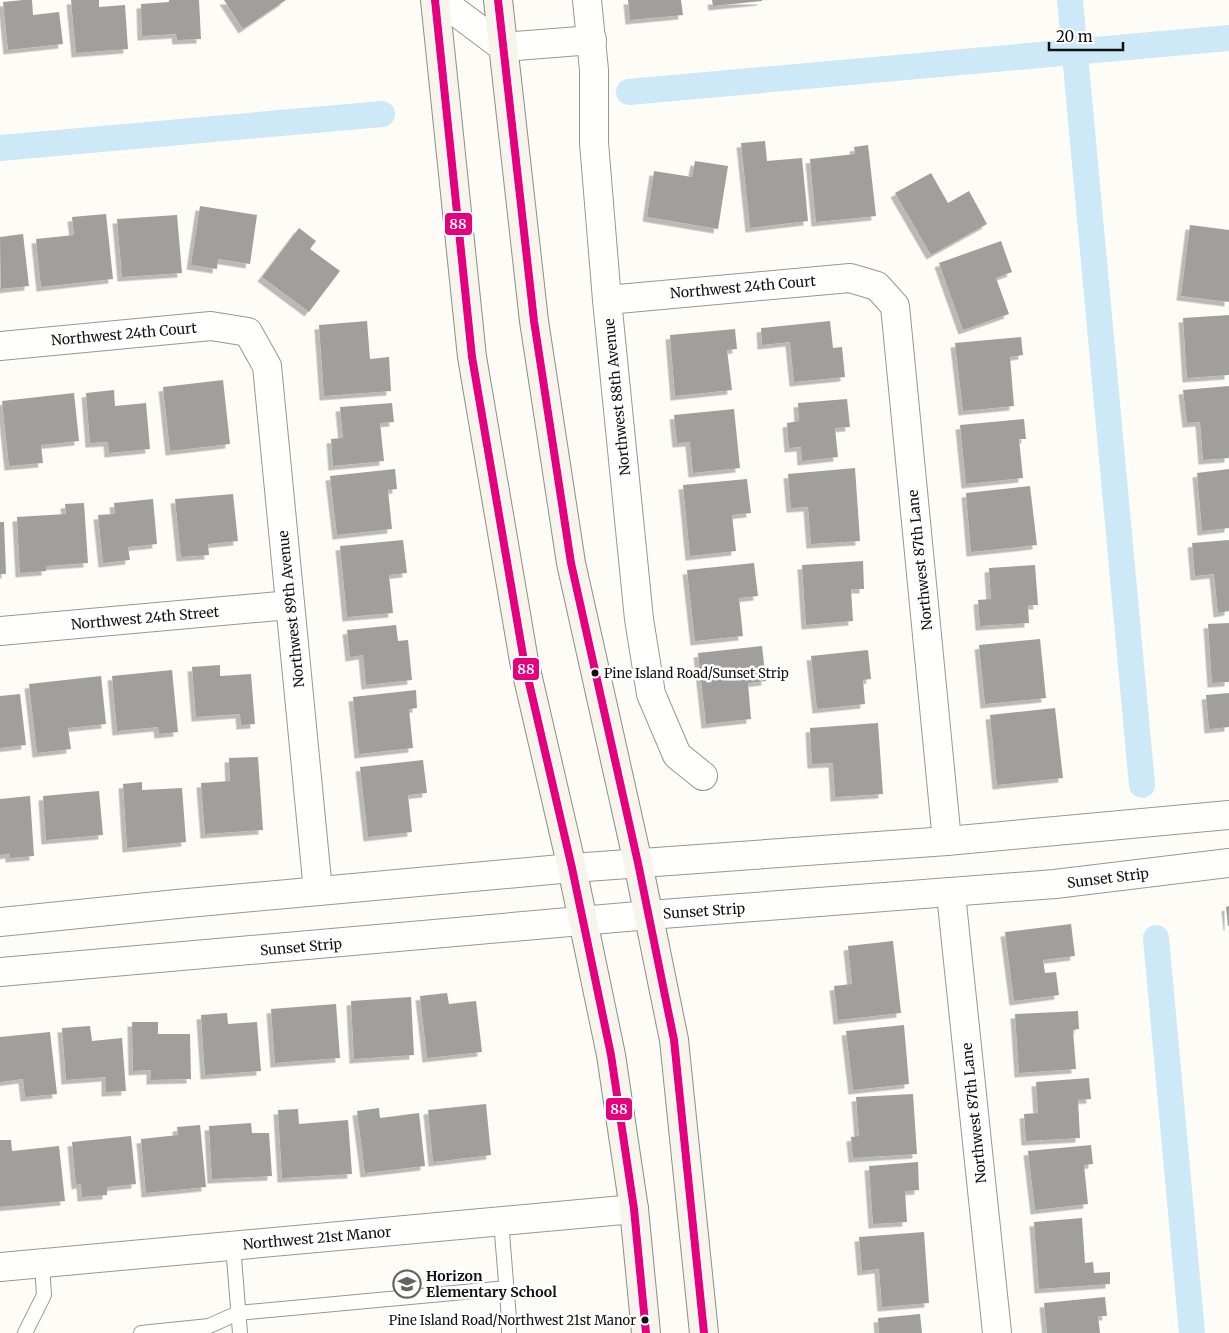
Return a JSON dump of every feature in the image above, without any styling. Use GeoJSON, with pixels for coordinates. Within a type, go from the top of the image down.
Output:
{"type":"FeatureCollection","features":[{"type":"Feature","properties":{"kind":"main road"},"geometry":{"type":"LineString","coordinates":[[435,0],[472,357],[524,660],[572,868],[611,1055],[634,1209],[646,1333]]}},
{"type":"Feature","properties":{"kind":"main road"},"geometry":{"type":"LineString","coordinates":[[498,0],[534,321],[571,563],[638,863],[674,1040],[704,1333]]}},
{"type":"Feature","properties":{"kind":"street"},"geometry":{"type":"LineString","coordinates":[[440,0],[503,47],[592,40]]}},
{"type":"Feature","properties":{"kind":"street","name":"Northwest 88th Avenue"},"geometry":{"type":"LineString","coordinates":[[587,0],[594,70],[594,143],[607,300],[639,619],[652,694],[677,755],[703,776]]}},
{"type":"Feature","properties":{"kind":"street","name":"Northwest 24th Court"},"geometry":{"type":"LineString","coordinates":[[607,300],[850,278],[877,286]]}},
{"type":"Feature","properties":{"kind":"street","name":"Northwest 87th Lane"},"geometry":{"type":"LineString","coordinates":[[877,286],[895,306],[947,840]]}},
{"type":"Feature","properties":{"kind":"street","name":"Northwest 24th Court"},"geometry":{"type":"LineString","coordinates":[[0,346],[212,326],[248,332]]}},
{"type":"Feature","properties":{"kind":"street","name":"Northwest 89th Avenue"},"geometry":{"type":"LineString","coordinates":[[248,332],[267,366],[318,891]]}},
{"type":"Feature","properties":{"kind":"street","name":"Northwest 24th Street"},"geometry":{"type":"LineString","coordinates":[[0,631],[290,605]]}},
{"type":"Feature","properties":{"kind":"street"},"geometry":{"type":"LineString","coordinates":[[0,922],[572,868],[947,840],[1229,815]]}},
{"type":"Feature","properties":{"kind":"street","name":"Sunset Strip"},"geometry":{"type":"LineString","coordinates":[[0,972],[649,915],[951,894],[1056,884],[1229,863]]}},
{"type":"Feature","properties":{"kind":"street","name":"Northwest 87th Lane"},"geometry":{"type":"LineString","coordinates":[[951,894],[997,1333]]}},
{"type":"Feature","properties":{"kind":"street","name":"Northwest 21st Manor"},"geometry":{"type":"LineString","coordinates":[[0,1267],[634,1209]]}},
{"type":"Feature","properties":{"kind":"lane"},"geometry":{"type":"LineString","coordinates":[[501,1221],[509,1333]]}},
{"type":"Feature","properties":{"kind":"lane"},"geometry":{"type":"LineString","coordinates":[[233,1245],[240,1333]]}},
{"type":"Feature","properties":{"kind":"lane"},"geometry":{"type":"LineString","coordinates":[[25,1333],[44,1294],[42,1263]]}},
{"type":"Feature","properties":{"kind":"lane"},"geometry":{"type":"LineString","coordinates":[[141,1333],[210,1326],[238,1313],[507,1288]]}},
{"type":"Feature","properties":{"kind":"building"},"geometry":{"type":"Polygon","coordinates":[[[32,0],[33,15],[59,12],[63,44],[8,50],[3,2],[32,0]]]}},
{"type":"Feature","properties":{"kind":"building"},"geometry":{"type":"Polygon","coordinates":[[[71,0],[99,0],[99,7],[125,5],[128,49],[76,53],[71,0]]]}},
{"type":"Feature","properties":{"kind":"building"},"geometry":{"type":"Polygon","coordinates":[[[169,0],[199,0],[201,39],[177,40],[176,34],[142,36],[141,4],[169,2],[169,0]]]}},
{"type":"Feature","properties":{"kind":"building"},"geometry":{"type":"Polygon","coordinates":[[[224,0],[286,0],[243,29],[224,0]]]}},
{"type":"Feature","properties":{"kind":"building"},"geometry":{"type":"Polygon","coordinates":[[[628,0],[681,0],[683,15],[630,20],[628,0]]]}},
{"type":"Feature","properties":{"kind":"building"},"geometry":{"type":"Polygon","coordinates":[[[712,0],[762,0],[762,1],[713,6],[712,0]]]}},
{"type":"Feature","properties":{"kind":"building"},"geometry":{"type":"Polygon","coordinates":[[[765,141],[767,161],[802,158],[808,221],[750,228],[741,143],[765,141]]]}},
{"type":"Feature","properties":{"kind":"building"},"geometry":{"type":"Polygon","coordinates":[[[868,145],[876,216],[816,222],[810,159],[855,154],[854,147],[868,145]]]}},
{"type":"Feature","properties":{"kind":"building"},"geometry":{"type":"Polygon","coordinates":[[[695,161],[728,166],[718,229],[647,217],[654,171],[692,177],[695,161]]]}},
{"type":"Feature","properties":{"kind":"building"},"geometry":{"type":"Polygon","coordinates":[[[931,173],[948,203],[969,191],[987,224],[931,255],[895,193],[931,173]]]}},
{"type":"Feature","properties":{"kind":"building"},"geometry":{"type":"Polygon","coordinates":[[[200,206],[257,215],[250,264],[218,259],[217,269],[191,265],[200,206]]]}},
{"type":"Feature","properties":{"kind":"building"},"geometry":{"type":"Polygon","coordinates":[[[106,214],[113,279],[41,287],[36,239],[74,235],[72,217],[106,214]]]}},
{"type":"Feature","properties":{"kind":"building"},"geometry":{"type":"Polygon","coordinates":[[[177,215],[182,273],[122,277],[117,219],[177,215]]]}},
{"type":"Feature","properties":{"kind":"building"},"geometry":{"type":"Polygon","coordinates":[[[1190,225],[1229,230],[1229,302],[1181,296],[1190,225]]]}},
{"type":"Feature","properties":{"kind":"building"},"geometry":{"type":"Polygon","coordinates":[[[299,228],[316,241],[310,249],[340,271],[309,312],[262,277],[299,228]]]}},
{"type":"Feature","properties":{"kind":"building"},"geometry":{"type":"Polygon","coordinates":[[[23,234],[29,286],[1,289],[0,237],[23,234]]]}},
{"type":"Feature","properties":{"kind":"building"},"geometry":{"type":"Polygon","coordinates":[[[1001,241],[1012,272],[996,278],[1009,314],[963,330],[939,263],[1001,241]]]}},
{"type":"Feature","properties":{"kind":"building"},"geometry":{"type":"Polygon","coordinates":[[[1229,315],[1229,375],[1187,378],[1183,318],[1229,315]]]}},
{"type":"Feature","properties":{"kind":"building"},"geometry":{"type":"Polygon","coordinates":[[[367,321],[370,359],[389,357],[391,391],[324,396],[319,325],[367,321]]]}},
{"type":"Feature","properties":{"kind":"building"},"geometry":{"type":"Polygon","coordinates":[[[830,321],[833,348],[842,347],[845,377],[794,382],[790,342],[762,345],[761,328],[830,321]]]}},
{"type":"Feature","properties":{"kind":"building"},"geometry":{"type":"Polygon","coordinates":[[[735,329],[737,349],[727,350],[732,390],[675,396],[670,335],[735,329]]]}},
{"type":"Feature","properties":{"kind":"building"},"geometry":{"type":"Polygon","coordinates":[[[1021,337],[1023,355],[1010,357],[1014,406],[963,411],[955,343],[1021,337]]]}},
{"type":"Feature","properties":{"kind":"building"},"geometry":{"type":"Polygon","coordinates":[[[223,380],[230,444],[170,451],[163,387],[223,380]]]}},
{"type":"Feature","properties":{"kind":"building"},"geometry":{"type":"Polygon","coordinates":[[[1229,386],[1229,458],[1203,460],[1200,422],[1187,423],[1183,390],[1229,386]]]}},
{"type":"Feature","properties":{"kind":"building"},"geometry":{"type":"Polygon","coordinates":[[[114,390],[115,406],[146,403],[150,449],[109,453],[108,442],[90,443],[86,393],[114,390]]]}},
{"type":"Feature","properties":{"kind":"building"},"geometry":{"type":"Polygon","coordinates":[[[74,393],[79,441],[41,445],[43,463],[9,466],[2,401],[74,393]]]}},
{"type":"Feature","properties":{"kind":"building"},"geometry":{"type":"Polygon","coordinates":[[[847,399],[850,427],[835,428],[838,457],[802,461],[801,447],[789,448],[787,423],[799,421],[798,403],[847,399]]]}},
{"type":"Feature","properties":{"kind":"building"},"geometry":{"type":"Polygon","coordinates":[[[392,403],[394,422],[380,423],[384,461],[333,466],[331,439],[343,438],[340,407],[392,403]]]}},
{"type":"Feature","properties":{"kind":"building"},"geometry":{"type":"Polygon","coordinates":[[[734,409],[740,468],[693,473],[690,442],[677,443],[674,415],[734,409]]]}},
{"type":"Feature","properties":{"kind":"building"},"geometry":{"type":"Polygon","coordinates":[[[1024,419],[1026,439],[1019,439],[1023,478],[966,484],[960,425],[1024,419]]]}},
{"type":"Feature","properties":{"kind":"building"},"geometry":{"type":"Polygon","coordinates":[[[855,468],[860,541],[811,544],[808,507],[791,508],[788,474],[855,468]]]}},
{"type":"Feature","properties":{"kind":"building"},"geometry":{"type":"Polygon","coordinates":[[[395,469],[397,489],[388,490],[392,529],[337,535],[330,476],[395,469]]]}},
{"type":"Feature","properties":{"kind":"building"},"geometry":{"type":"Polygon","coordinates":[[[1229,469],[1229,528],[1202,531],[1197,473],[1229,469]]]}},
{"type":"Feature","properties":{"kind":"building"},"geometry":{"type":"Polygon","coordinates":[[[747,479],[751,513],[732,515],[736,551],[690,556],[683,485],[747,479]]]}},
{"type":"Feature","properties":{"kind":"building"},"geometry":{"type":"Polygon","coordinates":[[[1030,486],[1037,545],[971,552],[966,493],[1030,486]]]}},
{"type":"Feature","properties":{"kind":"building"},"geometry":{"type":"Polygon","coordinates":[[[233,494],[238,541],[208,544],[209,555],[181,557],[175,499],[233,494]]]}},
{"type":"Feature","properties":{"kind":"building"},"geometry":{"type":"Polygon","coordinates":[[[153,499],[157,544],[128,547],[130,560],[103,563],[98,515],[115,514],[114,503],[153,499]]]}},
{"type":"Feature","properties":{"kind":"building"},"geometry":{"type":"Polygon","coordinates":[[[84,503],[88,563],[46,566],[46,571],[20,573],[17,517],[66,514],[65,504],[84,503]]]}},
{"type":"Feature","properties":{"kind":"building"},"geometry":{"type":"Polygon","coordinates":[[[0,522],[4,522],[6,574],[0,574],[0,522]]]}},
{"type":"Feature","properties":{"kind":"building"},"geometry":{"type":"Polygon","coordinates":[[[403,540],[407,573],[389,575],[393,613],[347,617],[340,546],[403,540]]]}},
{"type":"Feature","properties":{"kind":"building"},"geometry":{"type":"Polygon","coordinates":[[[1229,540],[1229,611],[1218,613],[1214,574],[1195,576],[1192,543],[1229,540]]]}},
{"type":"Feature","properties":{"kind":"building"},"geometry":{"type":"Polygon","coordinates":[[[863,561],[864,589],[851,589],[853,621],[806,625],[802,565],[863,561]]]}},
{"type":"Feature","properties":{"kind":"building"},"geometry":{"type":"Polygon","coordinates":[[[754,563],[758,596],[739,598],[743,636],[695,641],[687,570],[754,563]]]}},
{"type":"Feature","properties":{"kind":"building"},"geometry":{"type":"Polygon","coordinates":[[[1035,565],[1038,605],[1028,605],[1029,623],[980,626],[978,600],[991,599],[989,568],[1035,565]]]}},
{"type":"Feature","properties":{"kind":"building"},"geometry":{"type":"Polygon","coordinates":[[[1229,623],[1229,682],[1212,683],[1208,624],[1229,623]]]}},
{"type":"Feature","properties":{"kind":"building"},"geometry":{"type":"Polygon","coordinates":[[[396,625],[398,641],[408,640],[412,680],[366,685],[363,655],[350,657],[347,630],[396,625]]]}},
{"type":"Feature","properties":{"kind":"building"},"geometry":{"type":"Polygon","coordinates":[[[1040,639],[1046,698],[985,704],[979,645],[1040,639]]]}},
{"type":"Feature","properties":{"kind":"building"},"geometry":{"type":"Polygon","coordinates":[[[762,646],[766,681],[748,683],[751,719],[706,724],[698,653],[762,646]]]}},
{"type":"Feature","properties":{"kind":"building"},"geometry":{"type":"Polygon","coordinates":[[[868,650],[871,679],[863,680],[865,704],[817,709],[811,656],[868,650]]]}},
{"type":"Feature","properties":{"kind":"building"},"geometry":{"type":"Polygon","coordinates":[[[220,665],[220,676],[251,674],[255,724],[241,725],[240,714],[196,717],[192,667],[220,665]]]}},
{"type":"Feature","properties":{"kind":"building"},"geometry":{"type":"Polygon","coordinates":[[[172,670],[178,732],[159,734],[158,727],[117,731],[112,676],[172,670]]]}},
{"type":"Feature","properties":{"kind":"building"},"geometry":{"type":"Polygon","coordinates":[[[101,676],[106,724],[68,728],[71,749],[37,753],[29,684],[101,676]]]}},
{"type":"Feature","properties":{"kind":"building"},"geometry":{"type":"Polygon","coordinates":[[[416,690],[417,708],[409,709],[413,748],[359,754],[353,697],[416,690]]]}},
{"type":"Feature","properties":{"kind":"building"},"geometry":{"type":"Polygon","coordinates":[[[1229,693],[1229,727],[1209,729],[1206,695],[1229,693]]]}},
{"type":"Feature","properties":{"kind":"building"},"geometry":{"type":"Polygon","coordinates":[[[20,694],[26,745],[0,748],[0,696],[20,694]]]}},
{"type":"Feature","properties":{"kind":"building"},"geometry":{"type":"Polygon","coordinates":[[[1055,708],[1063,778],[997,785],[990,715],[1055,708]]]}},
{"type":"Feature","properties":{"kind":"building"},"geometry":{"type":"Polygon","coordinates":[[[878,723],[883,794],[835,797],[833,763],[812,764],[810,728],[878,723]]]}},
{"type":"Feature","properties":{"kind":"building"},"geometry":{"type":"Polygon","coordinates":[[[258,757],[263,830],[205,834],[201,783],[230,781],[229,758],[258,757]]]}},
{"type":"Feature","properties":{"kind":"building"},"geometry":{"type":"Polygon","coordinates":[[[423,760],[427,793],[408,795],[412,832],[368,837],[360,767],[423,760]]]}},
{"type":"Feature","properties":{"kind":"building"},"geometry":{"type":"Polygon","coordinates":[[[142,782],[142,790],[182,788],[186,842],[127,848],[123,784],[142,782]]]}},
{"type":"Feature","properties":{"kind":"building"},"geometry":{"type":"Polygon","coordinates":[[[99,791],[103,835],[46,840],[43,796],[99,791]]]}},
{"type":"Feature","properties":{"kind":"building"},"geometry":{"type":"Polygon","coordinates":[[[30,796],[34,856],[10,858],[10,854],[0,855],[0,799],[30,796]]]}},
{"type":"Feature","properties":{"kind":"building"},"geometry":{"type":"Polygon","coordinates":[[[1229,906],[1229,926],[1228,926],[1226,907],[1229,906]]]}},
{"type":"Feature","properties":{"kind":"building"},"geometry":{"type":"Polygon","coordinates":[[[1071,924],[1075,956],[1043,960],[1045,973],[1056,972],[1059,995],[1014,1001],[1005,932],[1071,924]]]}},
{"type":"Feature","properties":{"kind":"building"},"geometry":{"type":"Polygon","coordinates":[[[893,941],[901,1013],[838,1020],[834,986],[852,984],[848,946],[893,941]]]}},
{"type":"Feature","properties":{"kind":"building"},"geometry":{"type":"Polygon","coordinates":[[[447,993],[449,1004],[476,1001],[482,1052],[427,1058],[420,996],[447,993]]]}},
{"type":"Feature","properties":{"kind":"building"},"geometry":{"type":"Polygon","coordinates":[[[411,997],[414,1055],[354,1059],[351,1001],[411,997]]]}},
{"type":"Feature","properties":{"kind":"building"},"geometry":{"type":"Polygon","coordinates":[[[336,1004],[340,1058],[275,1063],[271,1009],[336,1004]]]}},
{"type":"Feature","properties":{"kind":"building"},"geometry":{"type":"Polygon","coordinates":[[[1078,1011],[1079,1029],[1073,1030],[1076,1069],[1019,1073],[1015,1014],[1078,1011]]]}},
{"type":"Feature","properties":{"kind":"building"},"geometry":{"type":"Polygon","coordinates":[[[227,1013],[228,1024],[257,1022],[261,1071],[205,1075],[201,1015],[227,1013]]]}},
{"type":"Feature","properties":{"kind":"building"},"geometry":{"type":"Polygon","coordinates":[[[132,1022],[158,1022],[158,1034],[190,1034],[191,1079],[151,1080],[151,1070],[133,1071],[132,1022]]]}},
{"type":"Feature","properties":{"kind":"building"},"geometry":{"type":"Polygon","coordinates":[[[904,1025],[909,1084],[853,1090],[846,1031],[904,1025]]]}},
{"type":"Feature","properties":{"kind":"building"},"geometry":{"type":"Polygon","coordinates":[[[90,1026],[92,1041],[122,1038],[126,1091],[106,1092],[106,1077],[66,1080],[62,1028],[90,1026]]]}},
{"type":"Feature","properties":{"kind":"building"},"geometry":{"type":"Polygon","coordinates":[[[50,1032],[57,1094],[25,1097],[23,1079],[0,1082],[0,1037],[50,1032]]]}},
{"type":"Feature","properties":{"kind":"building"},"geometry":{"type":"Polygon","coordinates":[[[1089,1078],[1091,1099],[1078,1100],[1080,1138],[1026,1141],[1024,1114],[1038,1113],[1036,1082],[1089,1078]]]}},
{"type":"Feature","properties":{"kind":"building"},"geometry":{"type":"Polygon","coordinates":[[[913,1094],[917,1154],[853,1158],[851,1137],[859,1136],[856,1097],[913,1094]]]}},
{"type":"Feature","properties":{"kind":"building"},"geometry":{"type":"Polygon","coordinates":[[[486,1104],[491,1155],[433,1162],[428,1110],[486,1104]]]}},
{"type":"Feature","properties":{"kind":"building"},"geometry":{"type":"Polygon","coordinates":[[[379,1108],[380,1118],[419,1113],[425,1166],[365,1173],[357,1111],[379,1108]]]}},
{"type":"Feature","properties":{"kind":"building"},"geometry":{"type":"Polygon","coordinates":[[[298,1109],[299,1124],[348,1120],[352,1174],[282,1178],[278,1110],[298,1109]]]}},
{"type":"Feature","properties":{"kind":"building"},"geometry":{"type":"Polygon","coordinates":[[[251,1123],[252,1133],[269,1133],[272,1176],[212,1179],[209,1126],[251,1123]]]}},
{"type":"Feature","properties":{"kind":"building"},"geometry":{"type":"Polygon","coordinates":[[[200,1125],[206,1187],[146,1193],[141,1139],[178,1135],[177,1127],[200,1125]]]}},
{"type":"Feature","properties":{"kind":"building"},"geometry":{"type":"Polygon","coordinates":[[[131,1136],[136,1184],[107,1187],[107,1195],[82,1197],[81,1184],[76,1185],[72,1142],[131,1136]]]}},
{"type":"Feature","properties":{"kind":"building"},"geometry":{"type":"Polygon","coordinates":[[[0,1140],[11,1140],[12,1151],[59,1146],[65,1201],[0,1207],[0,1140]]]}},
{"type":"Feature","properties":{"kind":"building"},"geometry":{"type":"Polygon","coordinates":[[[1091,1145],[1093,1164],[1084,1165],[1088,1204],[1035,1210],[1028,1151],[1091,1145]]]}},
{"type":"Feature","properties":{"kind":"building"},"geometry":{"type":"Polygon","coordinates":[[[918,1162],[919,1190],[905,1191],[907,1222],[873,1224],[869,1166],[918,1162]]]}},
{"type":"Feature","properties":{"kind":"building"},"geometry":{"type":"Polygon","coordinates":[[[1082,1218],[1085,1263],[1093,1262],[1094,1273],[1110,1272],[1110,1284],[1039,1289],[1034,1222],[1082,1218]]]}},
{"type":"Feature","properties":{"kind":"building"},"geometry":{"type":"Polygon","coordinates":[[[924,1232],[929,1303],[882,1307],[879,1269],[862,1271],[859,1237],[924,1232]]]}},
{"type":"Feature","properties":{"kind":"building"},"geometry":{"type":"Polygon","coordinates":[[[1105,1297],[1107,1316],[1098,1316],[1100,1333],[1047,1333],[1044,1303],[1105,1297]]]}},
{"type":"Feature","properties":{"kind":"building"},"geometry":{"type":"Polygon","coordinates":[[[920,1314],[922,1333],[879,1333],[878,1318],[920,1314]]]}},
{"type":"Feature","properties":{"kind":"waterway"},"geometry":{"type":"LineString","coordinates":[[1070,0],[1142,785]]}},
{"type":"Feature","properties":{"kind":"waterway"},"geometry":{"type":"LineString","coordinates":[[629,92],[1229,38]]}},
{"type":"Feature","properties":{"kind":"waterway"},"geometry":{"type":"LineString","coordinates":[[0,148],[382,114]]}},
{"type":"Feature","properties":{"kind":"waterway"},"geometry":{"type":"LineString","coordinates":[[1156,938],[1192,1333]]}},
{"type":"Feature","properties":{"kind":"transit line","name":"88"},"geometry":{"type":"LineString","coordinates":[[435,0],[472,357],[524,661],[572,868],[611,1055],[634,1209],[646,1333]]}},
{"type":"Feature","properties":{"kind":"transit line","name":"88"},"geometry":{"type":"LineString","coordinates":[[498,0],[534,321],[571,563],[638,863],[674,1040],[704,1333]]}},
{"type":"Feature","properties":{"kind":"place","name":"Pine Island Road/Sunset Strip"},"geometry":{"type":"Point","coordinates":[595,673]}},
{"type":"Feature","properties":{"kind":"place","name":"Horizon Elementary School"},"geometry":{"type":"Point","coordinates":[407,1284]}},
{"type":"Feature","properties":{"kind":"place","name":"Pine Island Road/Northwest 21st Manor"},"geometry":{"type":"Point","coordinates":[645,1320]}}]}
